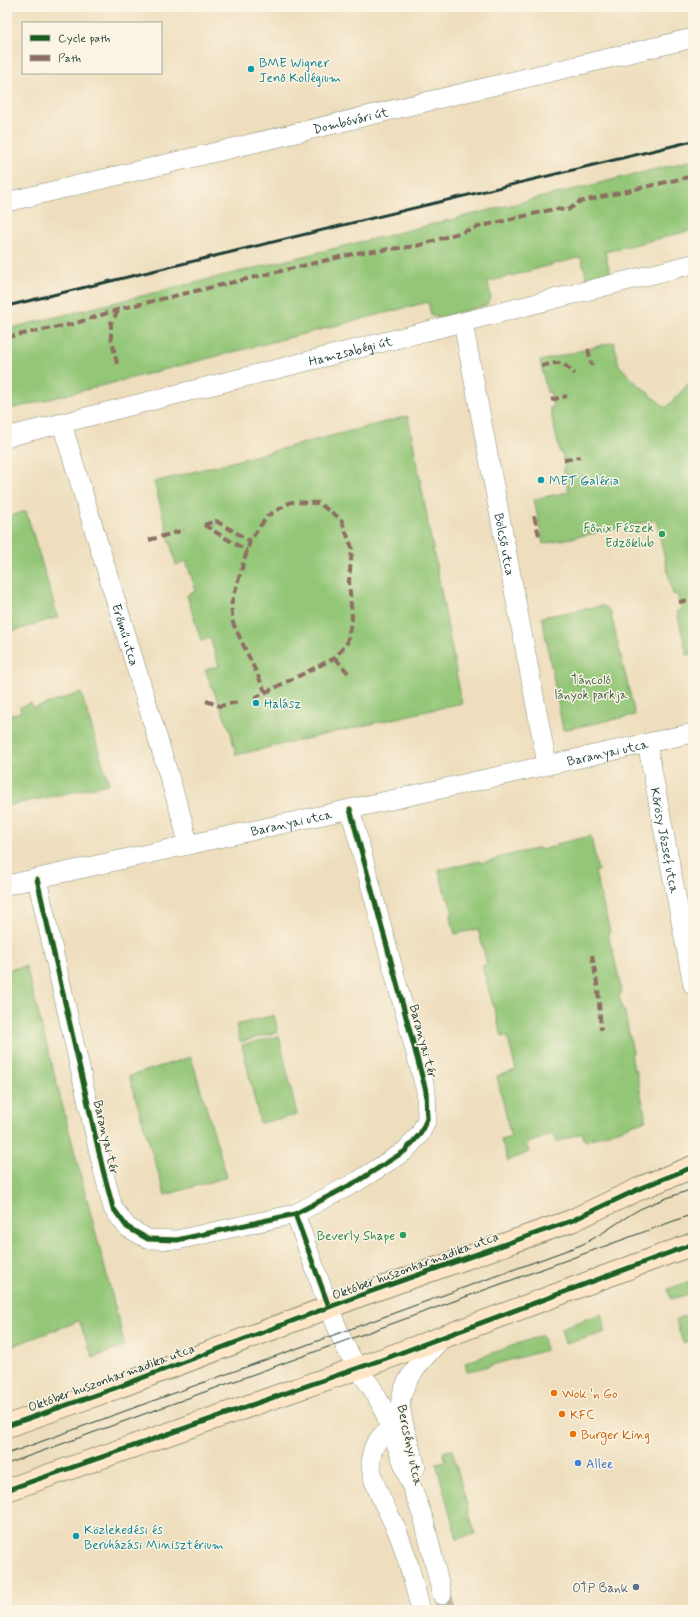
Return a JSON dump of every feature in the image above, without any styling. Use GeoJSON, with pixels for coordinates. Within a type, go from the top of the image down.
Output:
{"type":"FeatureCollection","features":[{"type":"Feature","properties":{"kind":"main road","name":"Október huszonharmadika utca"},"geometry":{"type":"LineString","coordinates":[[7,1426],[118,1387],[329,1307],[571,1221],[643,1187],[693,1167]]}},
{"type":"Feature","properties":{"kind":"main road"},"geometry":{"type":"LineString","coordinates":[[7,1490],[357,1368],[693,1244]]}},
{"type":"Feature","properties":{"kind":"street","name":"Dombóvári út"},"geometry":{"type":"LineString","coordinates":[[7,202],[693,38]]}},
{"type":"Feature","properties":{"kind":"street","name":"Hamzsabégi út"},"geometry":{"type":"LineString","coordinates":[[7,437],[693,264]]}},
{"type":"Feature","properties":{"kind":"street","name":"Bölcső utca"},"geometry":{"type":"LineString","coordinates":[[463,323],[547,764]]}},
{"type":"Feature","properties":{"kind":"street","name":"Erőmű utca"},"geometry":{"type":"LineString","coordinates":[[62,424],[183,822],[188,845]]}},
{"type":"Feature","properties":{"kind":"street","name":"Baranyai utca"},"geometry":{"type":"LineString","coordinates":[[7,885],[693,732]]}},
{"type":"Feature","properties":{"kind":"street","name":"Kőrösy József utca"},"geometry":{"type":"LineString","coordinates":[[647,743],[693,985]]}},
{"type":"Feature","properties":{"kind":"street","name":"Baranyai tér"},"geometry":{"type":"LineString","coordinates":[[37,879],[102,1170],[114,1208],[127,1227],[148,1239],[177,1240],[294,1214],[358,1181],[405,1150],[420,1134],[427,1119],[426,1091],[350,809]]}},
{"type":"Feature","properties":{"kind":"street"},"geometry":{"type":"LineString","coordinates":[[294,1214],[329,1307]]}},
{"type":"Feature","properties":{"kind":"street","name":"Bercsényi utca"},"geometry":{"type":"LineString","coordinates":[[329,1307],[343,1342],[357,1368],[372,1388],[383,1408],[424,1520]]}},
{"type":"Feature","properties":{"kind":"street","name":"Bercsényi utca"},"geometry":{"type":"LineString","coordinates":[[442,1595],[424,1520],[420,1486],[401,1410],[401,1398],[414,1370],[443,1337]]}},
{"type":"Feature","properties":{"kind":"street","name":"Bercsényi utca"},"geometry":{"type":"LineString","coordinates":[[390,1428],[378,1440],[372,1455],[372,1473],[382,1501],[398,1533],[421,1610]]}},
{"type":"Feature","properties":{"kind":"green space"},"geometry":{"type":"Polygon","coordinates":[[[693,160],[693,230],[605,252],[610,273],[587,279],[581,257],[488,282],[491,298],[487,305],[438,318],[431,315],[428,302],[7,410],[7,329],[693,160]]]}},
{"type":"Feature","properties":{"kind":"green space"},"geometry":{"type":"Polygon","coordinates":[[[614,342],[619,365],[633,380],[666,408],[690,382],[693,384],[693,654],[687,655],[677,612],[681,610],[677,594],[673,595],[656,520],[543,544],[534,499],[569,492],[563,468],[565,467],[562,453],[560,453],[550,408],[553,407],[550,392],[547,392],[540,361],[614,342]]]}},
{"type":"Feature","properties":{"kind":"green space"},"geometry":{"type":"Polygon","coordinates":[[[408,416],[462,703],[236,755],[230,730],[205,670],[219,666],[210,638],[201,641],[187,595],[196,591],[186,561],[176,565],[154,482],[408,416]]]}},
{"type":"Feature","properties":{"kind":"green space"},"geometry":{"type":"Polygon","coordinates":[[[26,511],[58,617],[7,633],[7,517],[26,511]]]}},
{"type":"Feature","properties":{"kind":"green space","name":"Táncoló lányok parkja"},"geometry":{"type":"Polygon","coordinates":[[[604,606],[610,611],[635,715],[563,730],[542,617],[604,606]]]}},
{"type":"Feature","properties":{"kind":"green space"},"geometry":{"type":"Polygon","coordinates":[[[81,693],[109,784],[7,806],[7,716],[21,712],[20,707],[31,703],[33,708],[81,693]]]}},
{"type":"Feature","properties":{"kind":"green space"},"geometry":{"type":"Polygon","coordinates":[[[591,836],[598,871],[595,872],[610,932],[608,933],[622,993],[619,994],[622,1009],[624,1009],[633,1053],[631,1054],[634,1070],[636,1070],[646,1120],[585,1141],[582,1133],[556,1142],[552,1134],[526,1144],[529,1152],[508,1161],[501,1140],[511,1137],[497,1076],[516,1070],[507,1035],[502,1037],[482,966],[487,964],[478,929],[455,934],[450,914],[453,913],[448,898],[446,898],[439,870],[480,861],[480,863],[496,860],[496,858],[540,848],[541,850],[556,846],[556,844],[591,836]]]}},
{"type":"Feature","properties":{"kind":"green space"},"geometry":{"type":"Polygon","coordinates":[[[26,966],[125,1345],[93,1358],[79,1321],[7,1348],[7,970],[26,966]]]}},
{"type":"Feature","properties":{"kind":"green space"},"geometry":{"type":"Polygon","coordinates":[[[274,1015],[278,1032],[240,1042],[236,1025],[274,1015]]]}},
{"type":"Feature","properties":{"kind":"green space"},"geometry":{"type":"Polygon","coordinates":[[[279,1036],[297,1115],[260,1123],[242,1045],[279,1036]]]}},
{"type":"Feature","properties":{"kind":"green space"},"geometry":{"type":"Polygon","coordinates":[[[191,1057],[227,1177],[165,1195],[129,1076],[191,1057]]]}},
{"type":"Feature","properties":{"kind":"green space"},"geometry":{"type":"Polygon","coordinates":[[[693,1280],[693,1293],[671,1299],[668,1289],[693,1280]]]}},
{"type":"Feature","properties":{"kind":"green space"},"geometry":{"type":"Polygon","coordinates":[[[693,1311],[693,1340],[683,1343],[676,1320],[693,1311]]]}},
{"type":"Feature","properties":{"kind":"green space"},"geometry":{"type":"Polygon","coordinates":[[[601,1314],[606,1332],[565,1344],[561,1328],[601,1314]]]}},
{"type":"Feature","properties":{"kind":"green space"},"geometry":{"type":"Polygon","coordinates":[[[542,1335],[546,1350],[467,1372],[465,1363],[542,1335]]]}},
{"type":"Feature","properties":{"kind":"green space"},"geometry":{"type":"Polygon","coordinates":[[[452,1450],[475,1534],[457,1539],[436,1463],[446,1461],[443,1452],[452,1450]]]}},
{"type":"Feature","properties":{"kind":"tunnel"},"geometry":{"type":"LineString","coordinates":[[442,1595],[447,1610]]}},
{"type":"Feature","properties":{"kind":"tram line"},"geometry":{"type":"LineString","coordinates":[[7,1454],[581,1245],[640,1209],[693,1189]]}},
{"type":"Feature","properties":{"kind":"tram line"},"geometry":{"type":"LineString","coordinates":[[7,1464],[693,1214]]}},
{"type":"Feature","properties":{"kind":"railway"},"geometry":{"type":"LineString","coordinates":[[7,306],[693,141]]}},
{"type":"Feature","properties":{"kind":"marked path"},"geometry":{"type":"LineString","coordinates":[[7,337],[73,324],[123,308],[357,253],[417,246],[478,227],[554,209],[568,210],[579,202],[693,176]]}},
{"type":"Feature","properties":{"kind":"marked path"},"geometry":{"type":"LineString","coordinates":[[117,364],[111,336],[111,323],[118,311]]}},
{"type":"Feature","properties":{"kind":"marked path"},"geometry":{"type":"LineString","coordinates":[[588,349],[592,366]]}},
{"type":"Feature","properties":{"kind":"marked path"},"geometry":{"type":"LineString","coordinates":[[541,366],[560,363],[575,374]]}},
{"type":"Feature","properties":{"kind":"marked path"},"geometry":{"type":"LineString","coordinates":[[551,400],[567,396]]}},
{"type":"Feature","properties":{"kind":"marked path"},"geometry":{"type":"LineString","coordinates":[[564,460],[580,457]]}},
{"type":"Feature","properties":{"kind":"marked path"},"geometry":{"type":"LineString","coordinates":[[254,698],[335,658],[347,643],[352,618],[349,581],[352,548],[341,519],[318,503],[291,502],[267,516],[250,541],[231,605],[233,623],[265,691]]}},
{"type":"Feature","properties":{"kind":"marked path"},"geometry":{"type":"LineString","coordinates":[[534,516],[540,539]]}},
{"type":"Feature","properties":{"kind":"marked path"},"geometry":{"type":"LineString","coordinates":[[204,525],[216,521],[250,541]]}},
{"type":"Feature","properties":{"kind":"marked path"},"geometry":{"type":"LineString","coordinates":[[204,525],[247,551]]}},
{"type":"Feature","properties":{"kind":"marked path"},"geometry":{"type":"LineString","coordinates":[[149,540],[184,530]]}},
{"type":"Feature","properties":{"kind":"marked path"},"geometry":{"type":"LineString","coordinates":[[679,602],[693,599]]}},
{"type":"Feature","properties":{"kind":"marked path"},"geometry":{"type":"LineString","coordinates":[[335,658],[350,675]]}},
{"type":"Feature","properties":{"kind":"marked path"},"geometry":{"type":"LineString","coordinates":[[206,701],[220,706],[238,702]]}},
{"type":"Feature","properties":{"kind":"marked path"},"geometry":{"type":"LineString","coordinates":[[592,955],[598,989],[601,1030]]}},
{"type":"Feature","properties":{"kind":"cycle path"},"geometry":{"type":"LineString","coordinates":[[37,879],[103,1170],[113,1208],[127,1227],[148,1239],[177,1240],[295,1214],[358,1181],[405,1151],[420,1134],[427,1119],[426,1091],[350,809]]}},
{"type":"Feature","properties":{"kind":"cycle path"},"geometry":{"type":"LineString","coordinates":[[7,1426],[118,1387],[361,1295],[571,1221],[643,1187],[693,1167]]}},
{"type":"Feature","properties":{"kind":"cycle path"},"geometry":{"type":"LineString","coordinates":[[295,1214],[329,1307]]}},
{"type":"Feature","properties":{"kind":"cycle path"},"geometry":{"type":"LineString","coordinates":[[7,1490],[384,1359],[693,1244]]}},
{"type":"Feature","properties":{"kind":"place","name":"BME Wigner Jenő Kollégium"},"geometry":{"type":"Point","coordinates":[251,69]}},
{"type":"Feature","properties":{"kind":"place","name":"MET Galéria"},"geometry":{"type":"Point","coordinates":[541,480]}},
{"type":"Feature","properties":{"kind":"place","name":"Főnix Fészek Edzőklub"},"geometry":{"type":"Point","coordinates":[662,534]}},
{"type":"Feature","properties":{"kind":"place","name":"Halász"},"geometry":{"type":"Point","coordinates":[256,703]}},
{"type":"Feature","properties":{"kind":"place","name":"Beverly Shape"},"geometry":{"type":"Point","coordinates":[403,1235]}},
{"type":"Feature","properties":{"kind":"place","name":"Wok 'n Go"},"geometry":{"type":"Point","coordinates":[554,1393]}},
{"type":"Feature","properties":{"kind":"place","name":"KFC"},"geometry":{"type":"Point","coordinates":[562,1414]}},
{"type":"Feature","properties":{"kind":"place","name":"Burger King"},"geometry":{"type":"Point","coordinates":[573,1434]}},
{"type":"Feature","properties":{"kind":"place","name":"Allee"},"geometry":{"type":"Point","coordinates":[578,1463]}},
{"type":"Feature","properties":{"kind":"place","name":"Közlekedési és Beruházási Minisztérium"},"geometry":{"type":"Point","coordinates":[76,1536]}},
{"type":"Feature","properties":{"kind":"place","name":"OTP Bank"},"geometry":{"type":"Point","coordinates":[636,1587]}}]}
